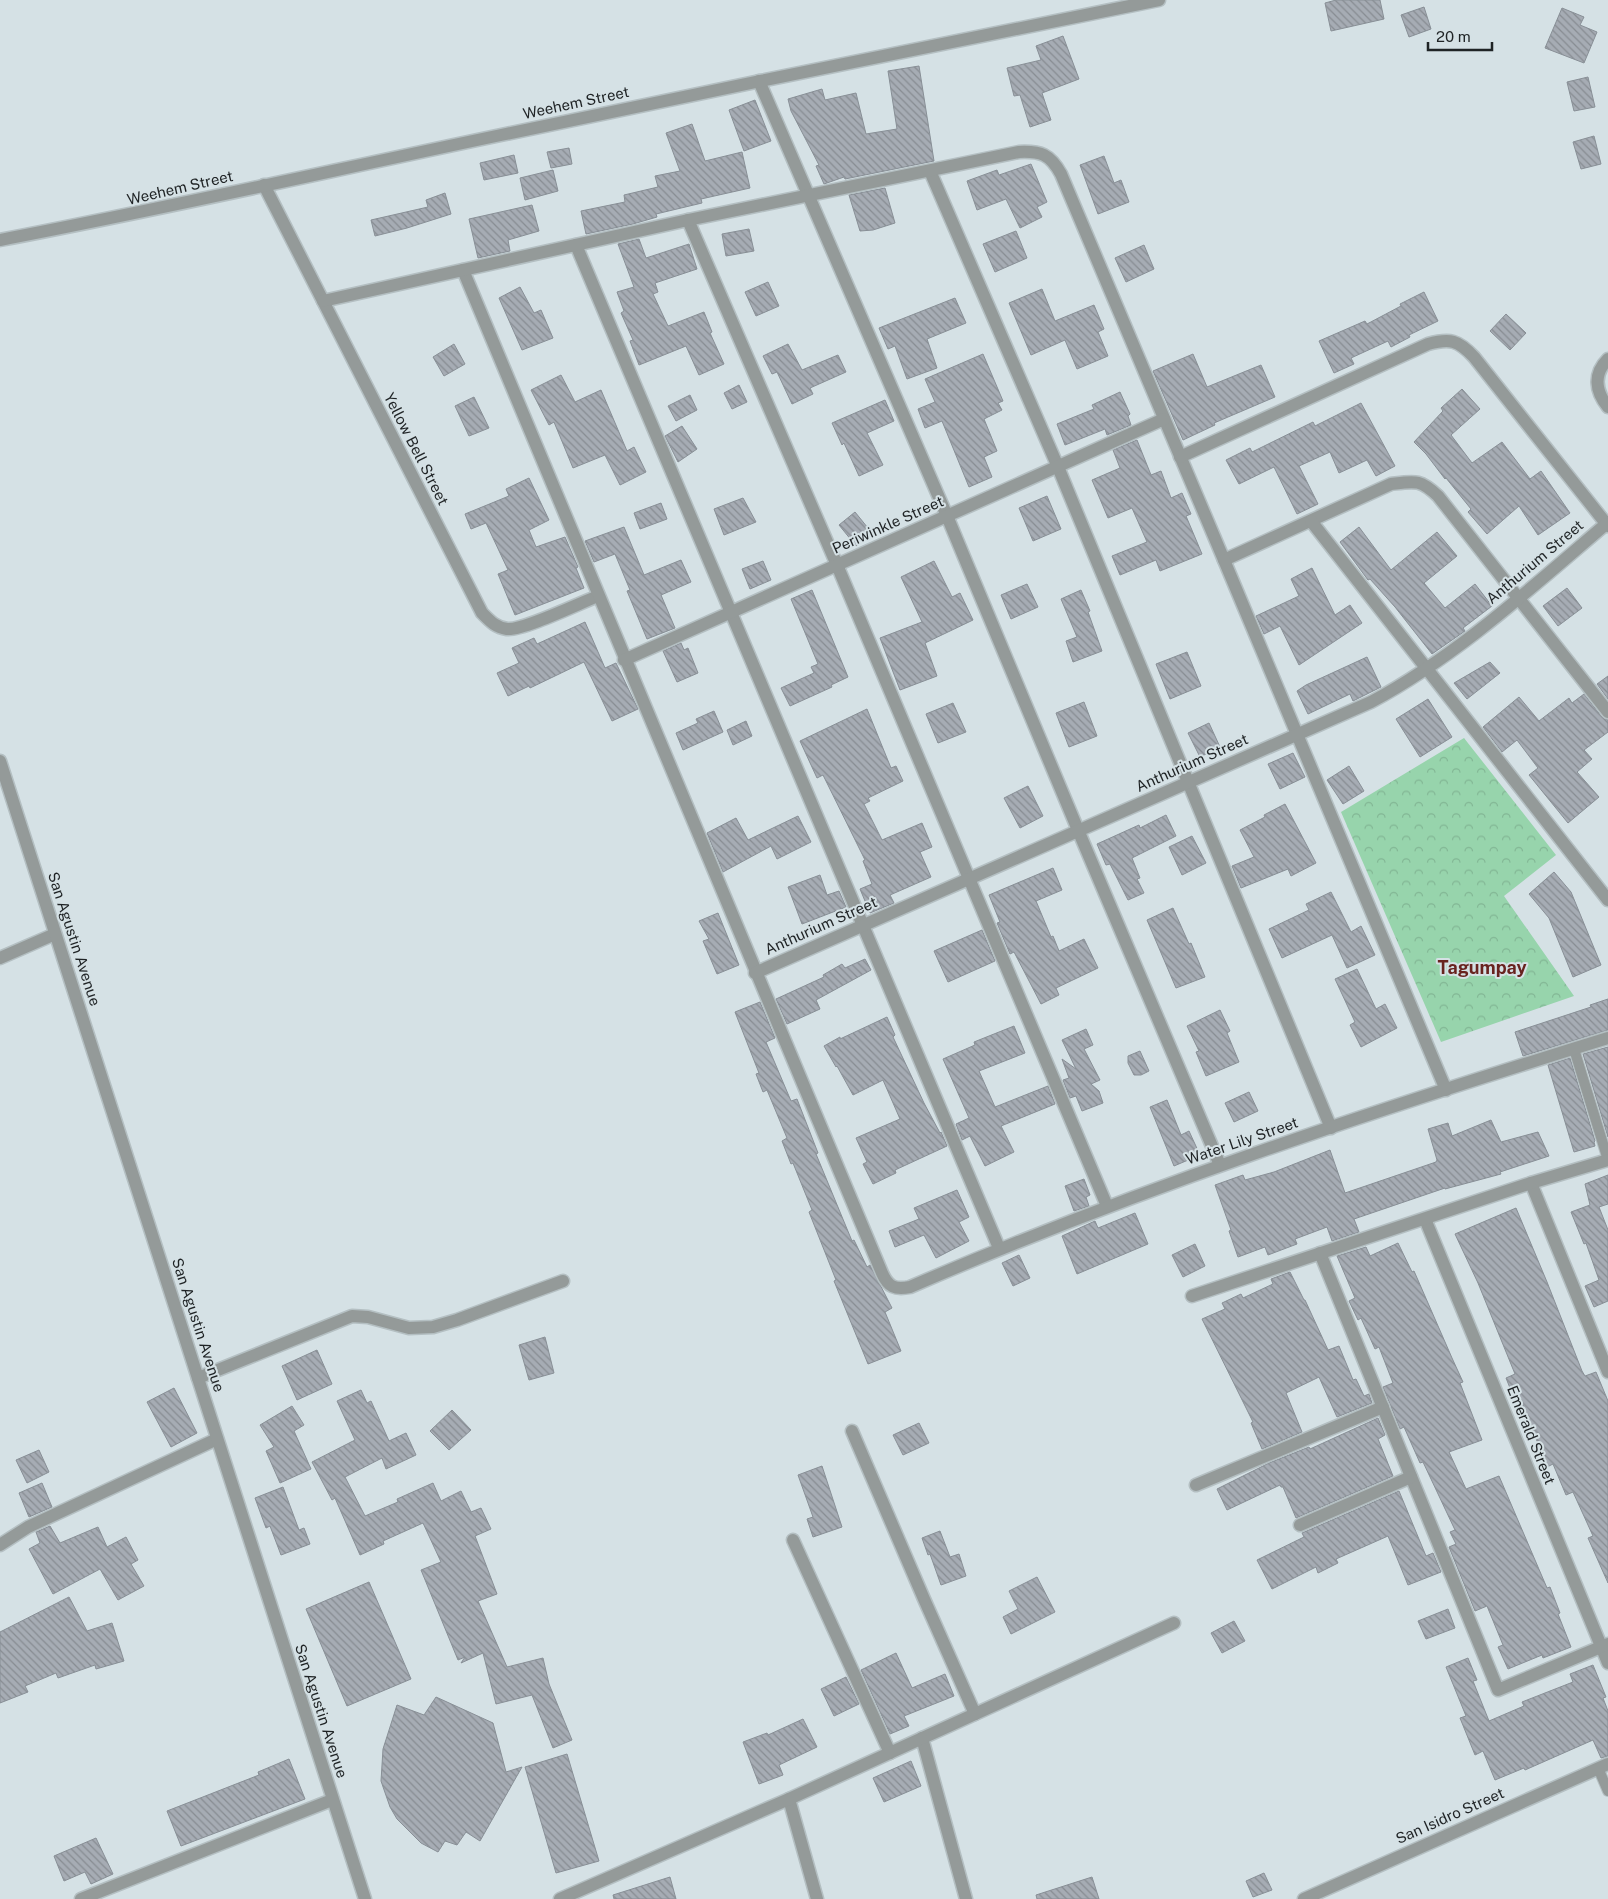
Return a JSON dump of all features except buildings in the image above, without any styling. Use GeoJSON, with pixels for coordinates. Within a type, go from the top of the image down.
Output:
{"type":"FeatureCollection","features":[{"type":"Feature","properties":{"kind":"street","name":"Weehem Street"},"geometry":{"type":"LineString","coordinates":[[0,240],[133,215],[264,185],[759,80],[1159,0]]}},
{"type":"Feature","properties":{"kind":"street"},"geometry":{"type":"LineString","coordinates":[[759,80],[947,516],[1220,1165]]}},
{"type":"Feature","properties":{"kind":"street"},"geometry":{"type":"LineString","coordinates":[[323,301],[688,220],[1026,152],[1033,151],[1045,154],[1054,162],[1061,174],[1446,1090]]}},
{"type":"Feature","properties":{"kind":"street"},"geometry":{"type":"LineString","coordinates":[[930,171],[1058,467],[1331,1128]]}},
{"type":"Feature","properties":{"kind":"street","name":"Yellow Bell Street"},"geometry":{"type":"LineString","coordinates":[[264,185],[482,613],[493,625],[509,629],[527,624],[598,596]]}},
{"type":"Feature","properties":{"kind":"street"},"geometry":{"type":"LineString","coordinates":[[688,220],[837,565],[1107,1206]]}},
{"type":"Feature","properties":{"kind":"street"},"geometry":{"type":"LineString","coordinates":[[576,246],[999,1248]]}},
{"type":"Feature","properties":{"kind":"street"},"geometry":{"type":"LineString","coordinates":[[463,270],[755,973]]}},
{"type":"Feature","properties":{"kind":"street"},"geometry":{"type":"LineString","coordinates":[[1180,457],[1428,344],[1453,341],[1464,346],[1474,357],[1607,525]]}},
{"type":"Feature","properties":{"kind":"street"},"geometry":{"type":"LineString","coordinates":[[1608,359],[1602,365],[1597,377],[1597,388],[1608,407]]}},
{"type":"Feature","properties":{"kind":"street","name":"Periwinkle Street"},"geometry":{"type":"LineString","coordinates":[[624,660],[1164,419]]}},
{"type":"Feature","properties":{"kind":"street"},"geometry":{"type":"LineString","coordinates":[[1224,560],[1391,484],[1410,481],[1426,484],[1438,496],[1608,712]]}},
{"type":"Feature","properties":{"kind":"street"},"geometry":{"type":"LineString","coordinates":[[1312,521],[1608,900]]}},
{"type":"Feature","properties":{"kind":"street","name":"Anthurium Street"},"geometry":{"type":"LineString","coordinates":[[755,973],[1371,702],[1427,669],[1518,599],[1607,525]]}},
{"type":"Feature","properties":{"kind":"street","name":"San Agustin Avenue"},"geometry":{"type":"LineString","coordinates":[[0,761],[365,1899]]}},
{"type":"Feature","properties":{"kind":"street"},"geometry":{"type":"LineString","coordinates":[[0,958],[55,934]]}},
{"type":"Feature","properties":{"kind":"street","name":"Water Lily Street"},"geometry":{"type":"LineString","coordinates":[[755,973],[886,1282],[891,1287],[899,1289],[1107,1206],[1220,1165],[1608,1038]]}},
{"type":"Feature","properties":{"kind":"street"},"geometry":{"type":"LineString","coordinates":[[1192,1296],[1531,1183],[1608,1160]]}},
{"type":"Feature","properties":{"kind":"street"},"geometry":{"type":"LineString","coordinates":[[1531,1183],[1608,1372]]}},
{"type":"Feature","properties":{"kind":"street","name":"Emerald Street"},"geometry":{"type":"LineString","coordinates":[[1425,1219],[1605,1645],[1608,1663]]}},
{"type":"Feature","properties":{"kind":"street"},"geometry":{"type":"LineString","coordinates":[[1320,1253],[1498,1690],[1605,1645]]}},
{"type":"Feature","properties":{"kind":"street"},"geometry":{"type":"LineString","coordinates":[[198,1378],[352,1316],[368,1317],[409,1328],[433,1327],[563,1281]]}},
{"type":"Feature","properties":{"kind":"street"},"geometry":{"type":"LineString","coordinates":[[1196,1485],[1383,1407]]}},
{"type":"Feature","properties":{"kind":"street"},"geometry":{"type":"LineString","coordinates":[[852,1431],[975,1714]]}},
{"type":"Feature","properties":{"kind":"street"},"geometry":{"type":"LineString","coordinates":[[0,1545],[28,1527],[217,1439]]}},
{"type":"Feature","properties":{"kind":"street"},"geometry":{"type":"LineString","coordinates":[[1300,1525],[1411,1477]]}},
{"type":"Feature","properties":{"kind":"street"},"geometry":{"type":"LineString","coordinates":[[793,1540],[890,1753]]}},
{"type":"Feature","properties":{"kind":"street"},"geometry":{"type":"LineString","coordinates":[[560,1899],[789,1799],[1174,1623]]}},
{"type":"Feature","properties":{"kind":"street"},"geometry":{"type":"LineString","coordinates":[[922,1738],[966,1899]]}},
{"type":"Feature","properties":{"kind":"street","name":"San Isidro Street"},"geometry":{"type":"LineString","coordinates":[[1304,1899],[1603,1766]]}},
{"type":"Feature","properties":{"kind":"street"},"geometry":{"type":"LineString","coordinates":[[789,1799],[817,1899]]}},
{"type":"Feature","properties":{"kind":"street"},"geometry":{"type":"LineString","coordinates":[[81,1899],[332,1800]]}},
{"type":"Feature","properties":{"kind":"lane"},"geometry":{"type":"LineString","coordinates":[[1574,1049],[1608,1160]]}},
{"type":"Feature","properties":{"kind":"lane"},"geometry":{"type":"LineString","coordinates":[[1603,1766],[1608,1791]]}},
{"type":"Feature","properties":{"kind":"green space"},"geometry":{"type":"Polygon","coordinates":[[[1464,738],[1556,855],[1504,896],[1574,996],[1441,1042],[1341,812],[1464,738]]]}},
{"type":"Feature","properties":{"kind":"district","name":"Tagumpay"},"geometry":{"type":"Point","coordinates":[1482,968]}}]}
